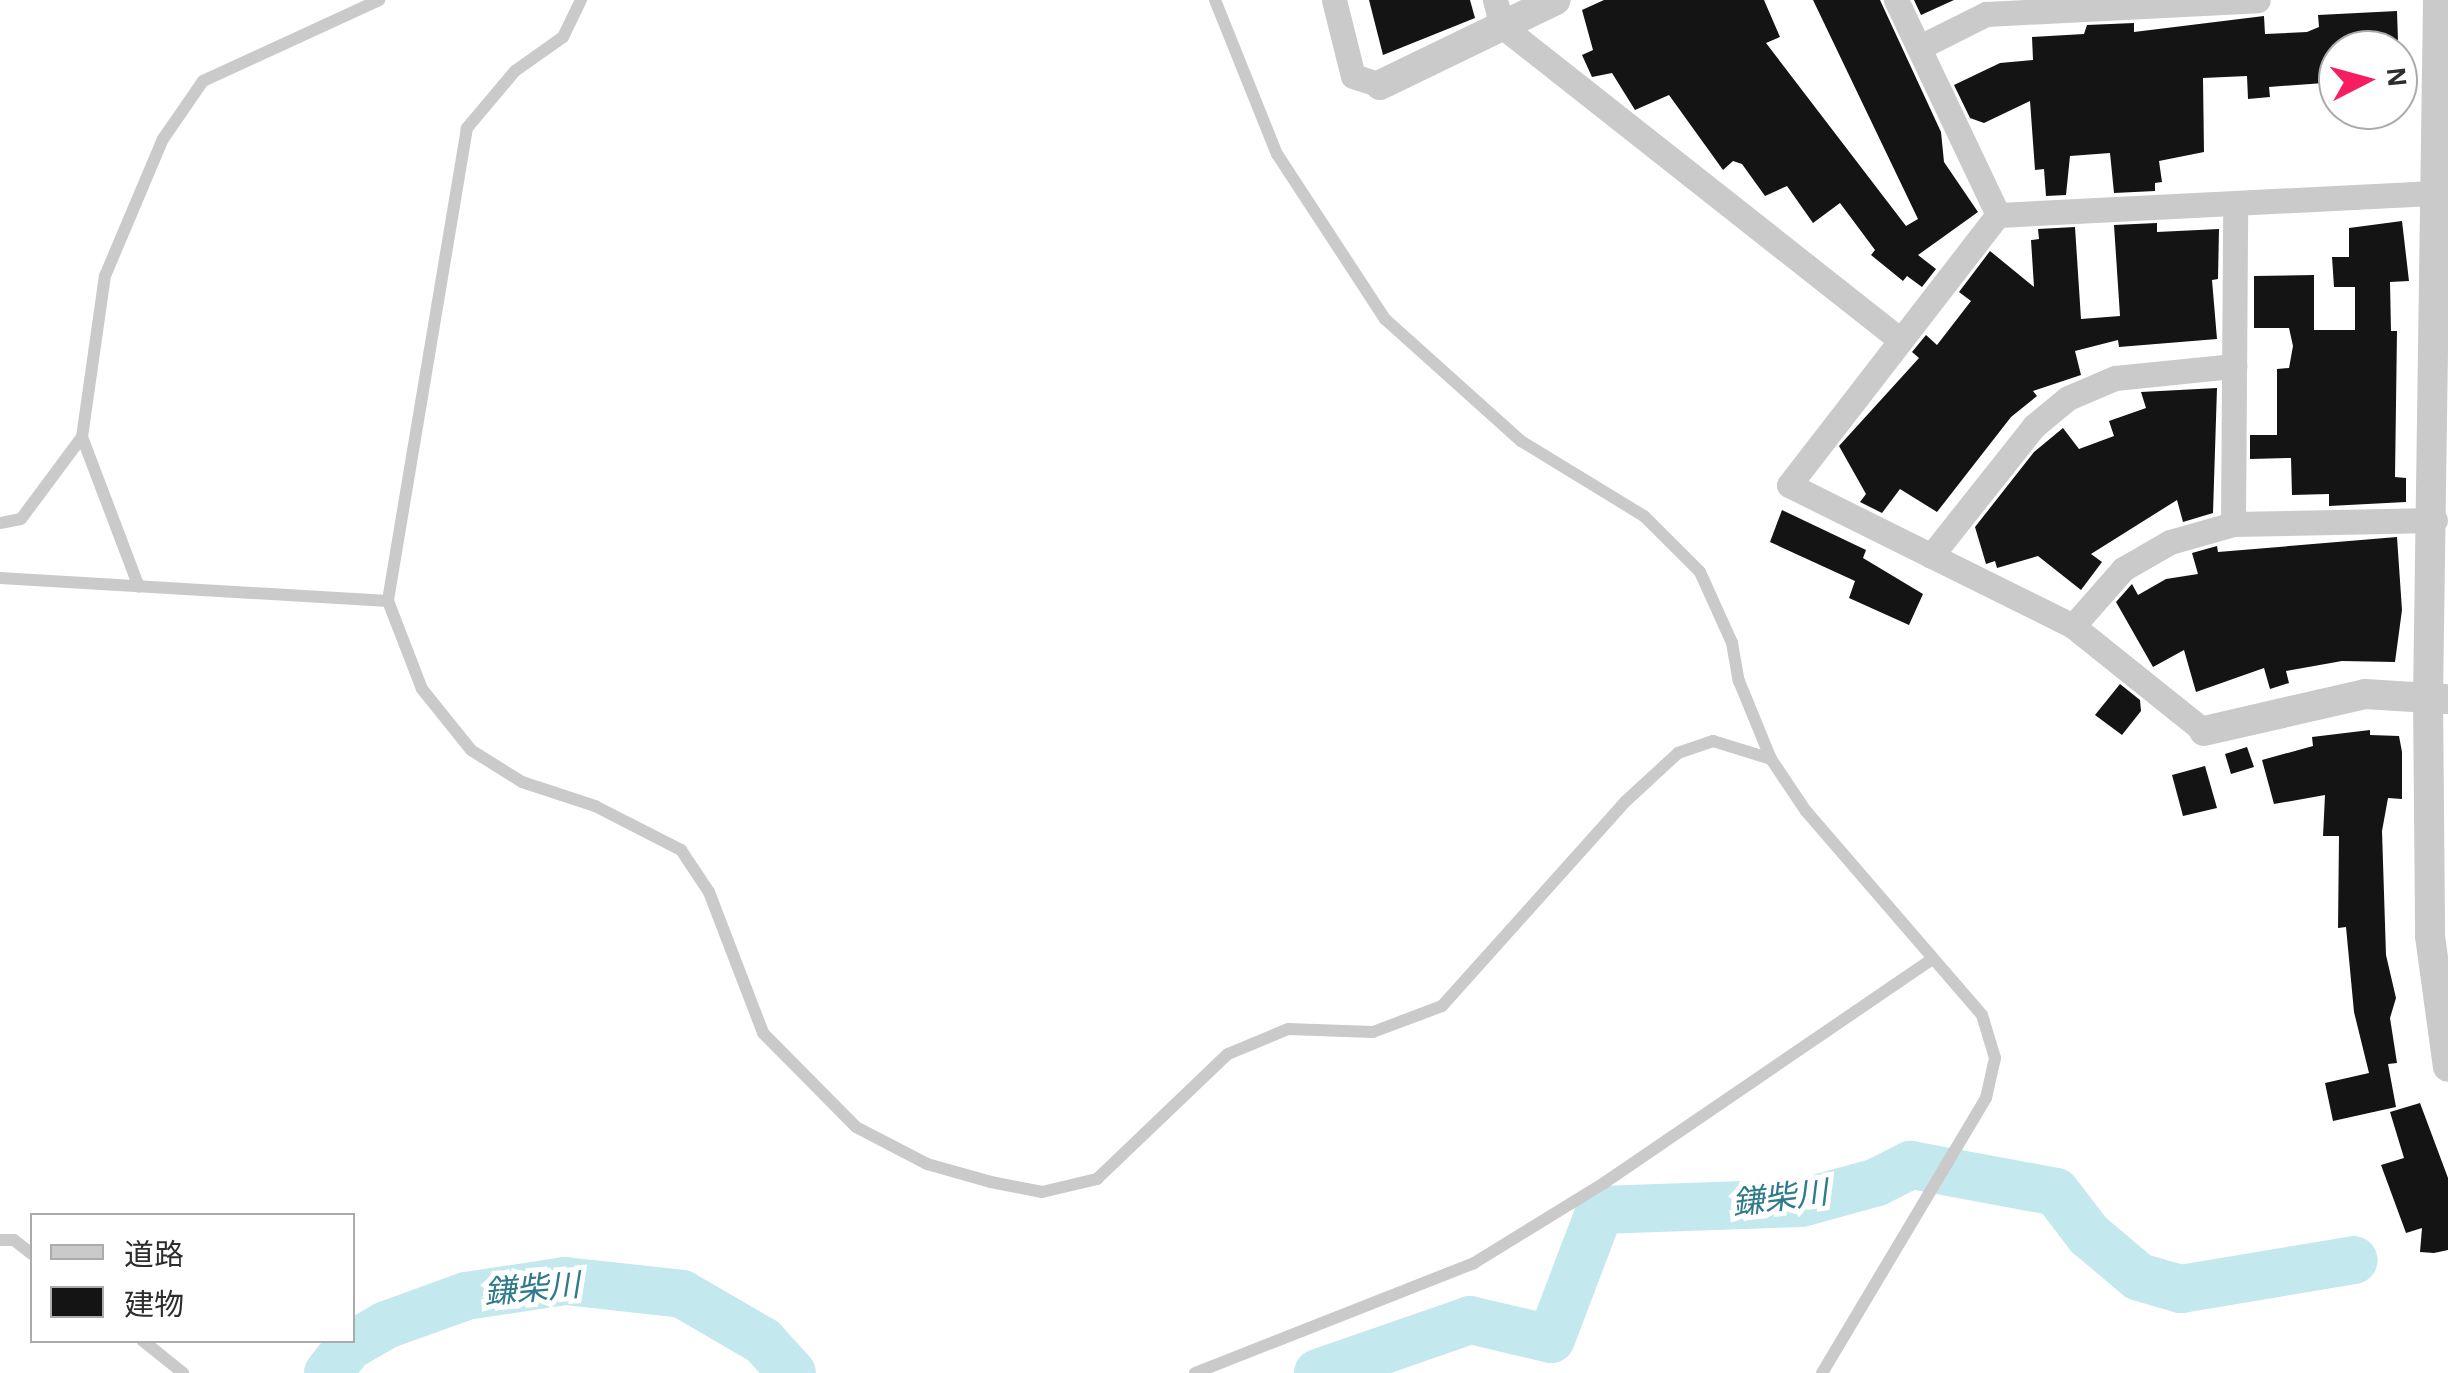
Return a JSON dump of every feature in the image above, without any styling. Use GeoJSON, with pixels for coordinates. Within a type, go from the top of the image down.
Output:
{"type":"FeatureCollection","features":[{"type":"Feature","properties":{"kind":"street"},"geometry":{"type":"LineString","coordinates":[[1334,0],[1354,76],[1380,86],[1499,13],[1556,0]]}},
{"type":"Feature","properties":{"kind":"street"},"geometry":{"type":"LineString","coordinates":[[1896,0],[1998,215]]}},
{"type":"Feature","properties":{"kind":"street"},"geometry":{"type":"LineString","coordinates":[[1920,47],[1986,14],[2258,0]]}},
{"type":"Feature","properties":{"kind":"street"},"geometry":{"type":"LineString","coordinates":[[2438,0],[2442,192],[2434,520],[2438,697],[2430,936],[2448,1067]]}},
{"type":"Feature","properties":{"kind":"street"},"geometry":{"type":"LineString","coordinates":[[1499,13],[1899,340]]}},
{"type":"Feature","properties":{"kind":"street"},"geometry":{"type":"LineString","coordinates":[[2438,697],[2365,694],[2204,731],[2073,626],[1789,485],[1998,215],[2442,192]]}},
{"type":"Feature","properties":{"kind":"street"},"geometry":{"type":"LineString","coordinates":[[2232,524],[2234,203]]}},
{"type":"Feature","properties":{"kind":"street"},"geometry":{"type":"LineString","coordinates":[[1932,556],[2034,426],[2068,398],[2115,378],[2234,366]]}},
{"type":"Feature","properties":{"kind":"street"},"geometry":{"type":"LineString","coordinates":[[2073,626],[2123,569],[2170,542],[2232,524],[2434,520]]}},
{"type":"Feature","properties":{"kind":"lane"},"geometry":{"type":"LineString","coordinates":[[0,524],[22,519],[82,437],[104,276],[162,139],[203,81],[379,0]]}},
{"type":"Feature","properties":{"kind":"lane"},"geometry":{"type":"LineString","coordinates":[[581,0],[562,37],[515,72],[467,128],[388,601],[422,689],[471,750],[522,782],[595,806],[681,850],[709,892],[764,1033],[814,1090],[856,1127],[928,1164],[1042,1192],[1097,1179],[1228,1054],[1288,1029],[1373,1032],[1442,1006],[1626,801],[1678,753],[1713,741],[1771,759]]}},
{"type":"Feature","properties":{"kind":"lane"},"geometry":{"type":"LineString","coordinates":[[1215,0],[1277,154],[1385,320],[1521,441],[1644,516],[1700,572],[1732,642],[1738,681],[1771,759],[1806,811],[1982,1015],[1994,1058],[1986,1098],[1822,1373]]}},
{"type":"Feature","properties":{"kind":"lane"},"geometry":{"type":"LineString","coordinates":[[82,437],[139,587]]}},
{"type":"Feature","properties":{"kind":"lane"},"geometry":{"type":"LineString","coordinates":[[0,578],[388,601]]}},
{"type":"Feature","properties":{"kind":"lane"},"geometry":{"type":"LineString","coordinates":[[1195,1373],[1474,1263],[1604,1184],[1932,960]]}},
{"type":"Feature","properties":{"kind":"lane"},"geometry":{"type":"LineString","coordinates":[[0,1240],[14,1240],[30,1252]]}},
{"type":"Feature","properties":{"kind":"lane"},"geometry":{"type":"LineString","coordinates":[[146,1343],[183,1373]]}},
{"type":"Feature","properties":{"kind":"building"},"geometry":{"type":"Polygon","coordinates":[[[1369,0],[1470,0],[1475,18],[1383,55],[1369,0]]]}},
{"type":"Feature","properties":{"kind":"building"},"geometry":{"type":"Polygon","coordinates":[[[1604,0],[1764,0],[1780,37],[1766,43],[1906,226],[1918,219],[1813,0],[1880,0],[1941,132],[1944,162],[1978,212],[1918,255],[1936,269],[1922,287],[1907,276],[1903,281],[1871,255],[1875,250],[1840,203],[1813,223],[1787,186],[1765,196],[1742,164],[1733,161],[1723,170],[1669,95],[1635,110],[1612,73],[1592,77],[1582,55],[1593,50],[1582,10],[1604,0]]]}},
{"type":"Feature","properties":{"kind":"building"},"geometry":{"type":"Polygon","coordinates":[[[1914,0],[1954,0],[1921,15],[1914,0]]]}},
{"type":"Feature","properties":{"kind":"building"},"geometry":{"type":"Polygon","coordinates":[[[2397,11],[2398,30],[2318,30],[2318,83],[2269,87],[2270,97],[2248,99],[2247,76],[2203,78],[2204,152],[2159,161],[2162,182],[2155,183],[2155,191],[2114,193],[2110,153],[2070,156],[2066,195],[2046,196],[2044,169],[2035,170],[2030,101],[1984,123],[1970,118],[1954,85],[2000,63],[2033,60],[2032,37],[2084,34],[2087,25],[2134,23],[2134,32],[2264,16],[2265,34],[2307,32],[2319,27],[2318,15],[2397,11]]]}},
{"type":"Feature","properties":{"kind":"building"},"geometry":{"type":"Polygon","coordinates":[[[2402,221],[2409,281],[2390,282],[2391,331],[2397,331],[2395,477],[2406,478],[2406,502],[2329,506],[2329,494],[2292,495],[2291,458],[2250,459],[2250,435],[2277,435],[2277,369],[2289,368],[2293,346],[2289,328],[2254,328],[2254,276],[2314,275],[2314,330],[2355,330],[2355,287],[2334,287],[2332,257],[2349,257],[2349,228],[2402,221]]]}},
{"type":"Feature","properties":{"kind":"building"},"geometry":{"type":"Polygon","coordinates":[[[2157,223],[2157,232],[2219,229],[2218,279],[2212,280],[2217,339],[2119,347],[2118,340],[2075,351],[2081,375],[2033,391],[2037,396],[2011,417],[1937,512],[1900,489],[1882,513],[1860,502],[1866,494],[1839,446],[1919,358],[1912,352],[1926,335],[1937,345],[1971,301],[1959,292],[1990,251],[2034,287],[2031,240],[2039,239],[2038,229],[2075,227],[2081,319],[2120,316],[2114,225],[2157,223]]]}},
{"type":"Feature","properties":{"kind":"building"},"geometry":{"type":"Polygon","coordinates":[[[2217,388],[2213,513],[2183,522],[2177,500],[2091,554],[2102,562],[2081,590],[2038,556],[1997,568],[1995,561],[1986,564],[1975,527],[2034,452],[2063,428],[2079,449],[2114,436],[2109,421],[2146,408],[2141,392],[2217,388]]]}},
{"type":"Feature","properties":{"kind":"building"},"geometry":{"type":"Polygon","coordinates":[[[1782,510],[1866,550],[1863,558],[1923,594],[1909,625],[1849,598],[1855,581],[1770,542],[1782,510]]]}},
{"type":"Feature","properties":{"kind":"building"},"geometry":{"type":"Polygon","coordinates":[[[2397,537],[2402,610],[2395,662],[2342,661],[2286,671],[2289,683],[2270,689],[2264,668],[2196,692],[2184,650],[2153,667],[2116,602],[2132,584],[2138,595],[2166,579],[2198,574],[2192,553],[2217,546],[2218,552],[2397,537]]]}},
{"type":"Feature","properties":{"kind":"building"},"geometry":{"type":"Polygon","coordinates":[[[2120,684],[2140,700],[2141,711],[2122,735],[2095,715],[2120,684]]]}},
{"type":"Feature","properties":{"kind":"building"},"geometry":{"type":"Polygon","coordinates":[[[2370,730],[2370,735],[2399,736],[2402,752],[2402,799],[2388,798],[2382,831],[2386,955],[2396,998],[2390,1018],[2397,1063],[2388,1064],[2396,1107],[2333,1121],[2325,1083],[2369,1073],[2354,1012],[2346,927],[2338,928],[2339,836],[2323,836],[2325,795],[2274,804],[2262,760],[2313,746],[2312,737],[2370,730]]]}},
{"type":"Feature","properties":{"kind":"building"},"geometry":{"type":"Polygon","coordinates":[[[2247,747],[2254,767],[2231,774],[2225,754],[2247,747]]]}},
{"type":"Feature","properties":{"kind":"building"},"geometry":{"type":"Polygon","coordinates":[[[2205,766],[2217,808],[2183,816],[2172,775],[2205,766]]]}},
{"type":"Feature","properties":{"kind":"building"},"geometry":{"type":"Polygon","coordinates":[[[2420,1103],[2448,1178],[2448,1250],[2434,1253],[2420,1252],[2422,1228],[2406,1233],[2381,1165],[2404,1158],[2390,1112],[2420,1103]]]}},
{"type":"Feature","properties":{"kind":"waterway","name":"鎌柴川"},"geometry":{"type":"LineString","coordinates":[[1318,1373],[1470,1320],[1551,1339],[1600,1210],[1801,1203],[1877,1182],[1911,1165],[2056,1192],[2089,1235],[2139,1277],[2181,1289],[2354,1260]]}},
{"type":"Feature","properties":{"kind":"waterway","name":"鎌柴川"},"geometry":{"type":"LineString","coordinates":[[355,1343],[386,1325],[466,1296],[565,1281],[682,1294],[763,1341],[792,1373]]}},
{"type":"Feature","properties":{"kind":"waterway","name":"鎌柴川"},"geometry":{"type":"LineString","coordinates":[[328,1373],[355,1343]]}}]}
